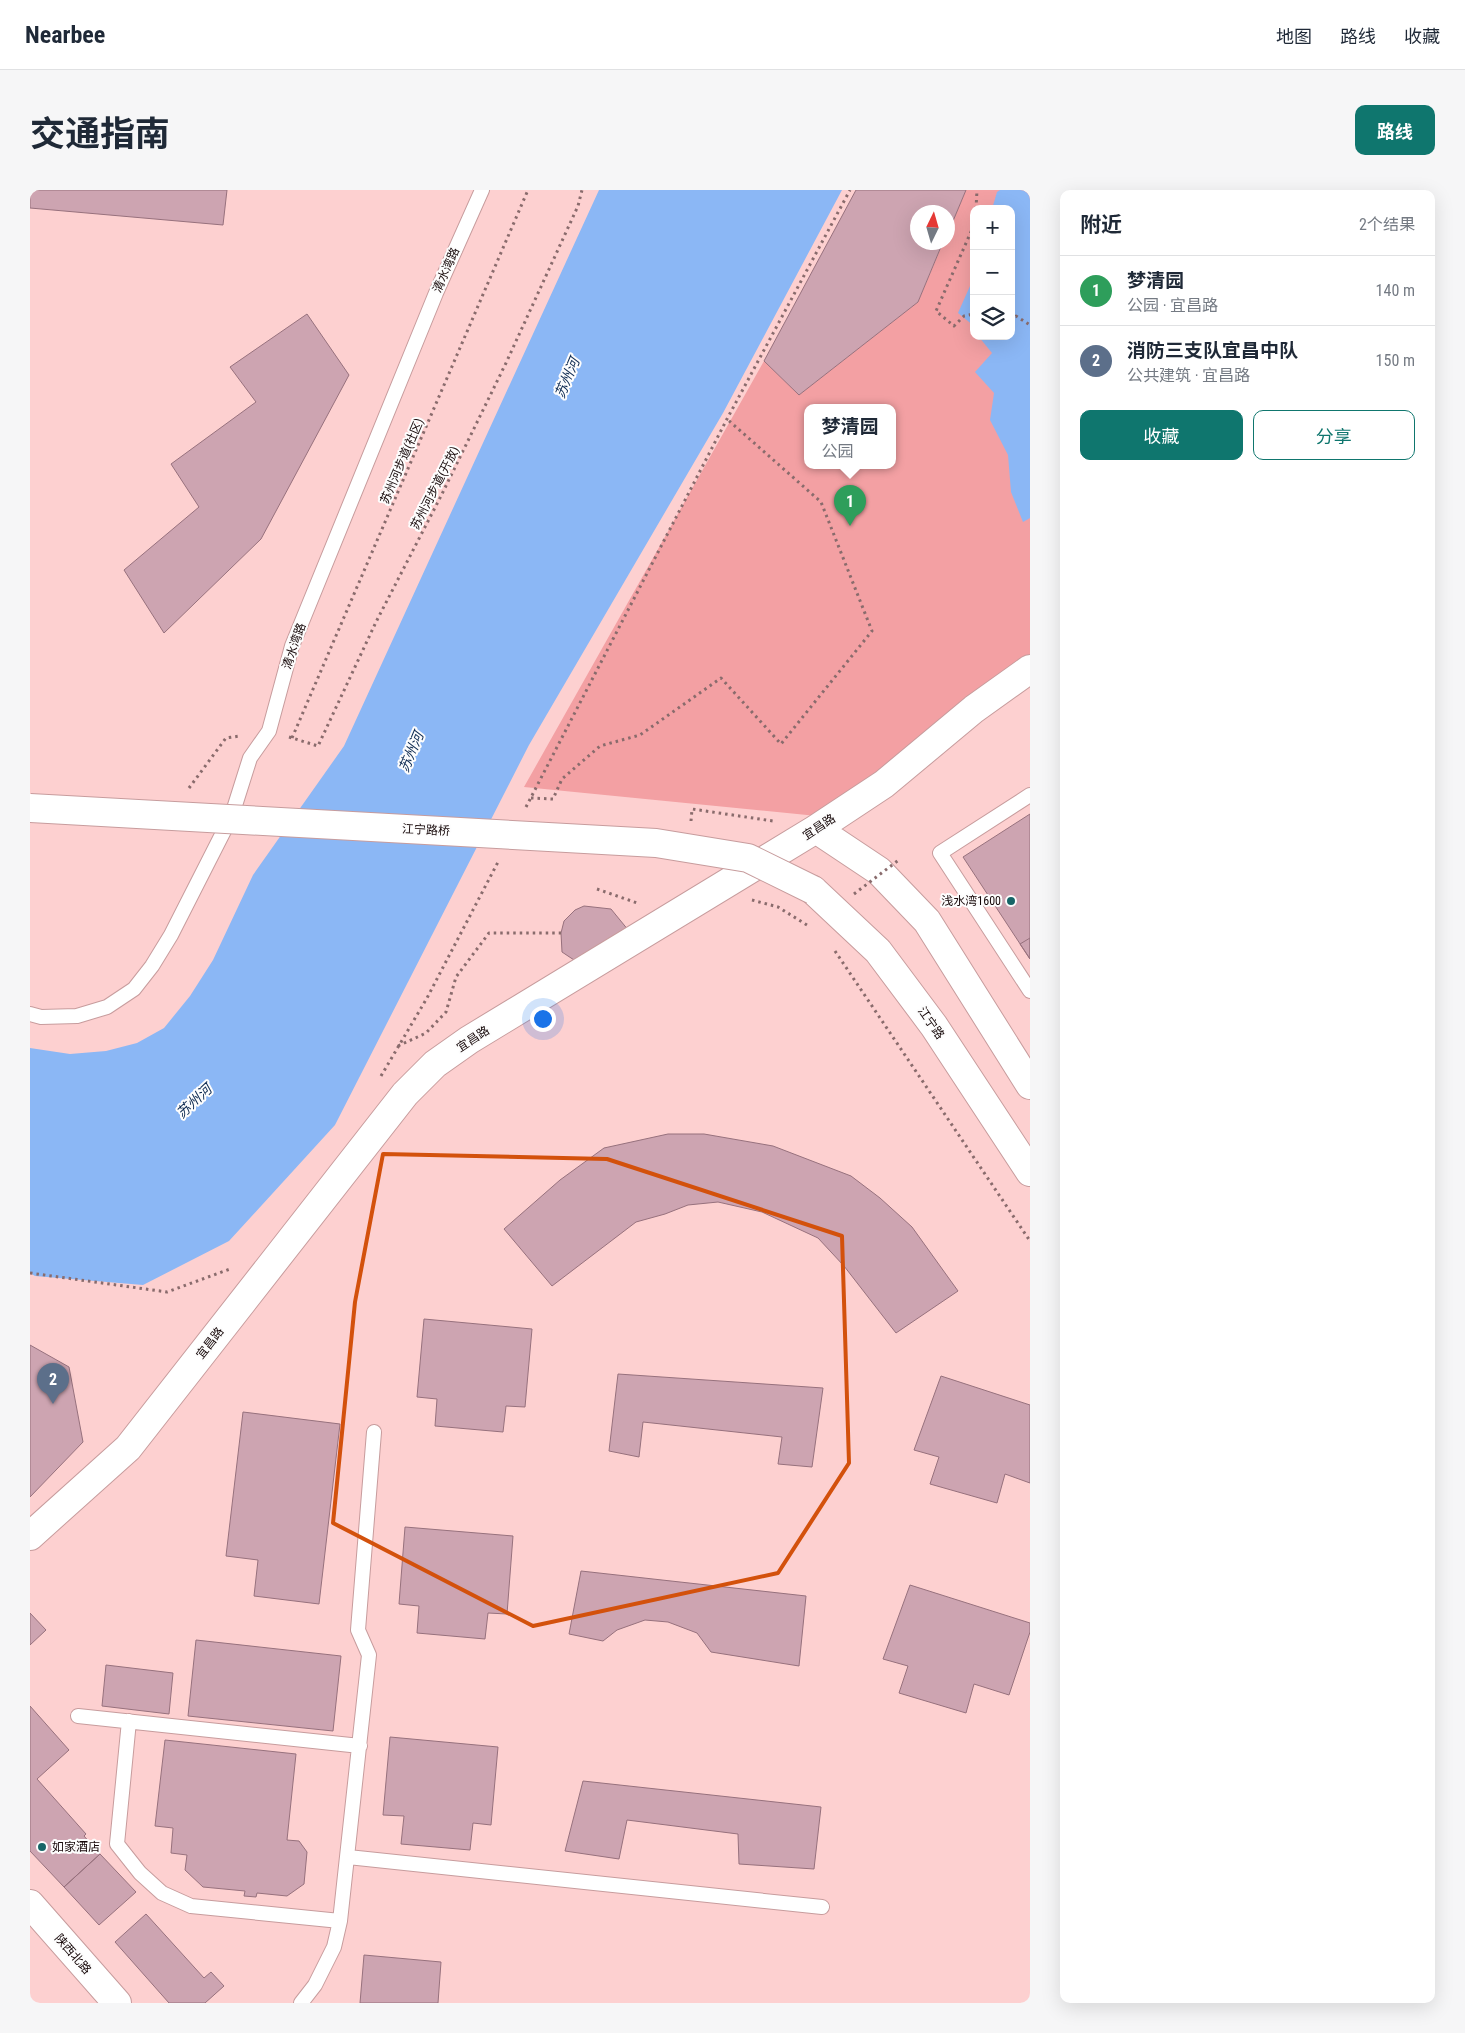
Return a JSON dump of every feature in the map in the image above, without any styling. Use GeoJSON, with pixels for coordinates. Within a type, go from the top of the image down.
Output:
{"type":"FeatureCollection","features":[{"type":"Feature","properties":{"kind":"street","name":"宜昌路"},"geometry":{"type":"LineString","coordinates":[[30,1536],[128,1448],[405,1094],[435,1064],[469,1040],[816,829],[884,784],[974,709],[1030,669]]}},
{"type":"Feature","properties":{"kind":"street","name":"江宁路桥"},"geometry":{"type":"LineString","coordinates":[[30,808],[656,843],[748,858],[813,890]]}},
{"type":"Feature","properties":{"kind":"street"},"geometry":{"type":"LineString","coordinates":[[816,829],[879,871],[927,921],[1028,1076]]}},
{"type":"Feature","properties":{"kind":"street","name":"江宁路"},"geometry":{"type":"LineString","coordinates":[[813,890],[878,951],[934,1026],[1030,1172]]}},
{"type":"Feature","properties":{"kind":"street","name":"陕西北路"},"geometry":{"type":"LineString","coordinates":[[30,1904],[117,2003]]}},
{"type":"Feature","properties":{"kind":"lane","name":"清水湾路"},"geometry":{"type":"LineString","coordinates":[[30,1014],[41,1017],[78,1016],[107,1007],[134,989],[152,966],[171,935],[232,815],[250,758],[270,731],[292,646],[436,293],[482,190]]}},
{"type":"Feature","properties":{"kind":"lane"},"geometry":{"type":"LineString","coordinates":[[1030,795],[940,853],[1030,991]]}},
{"type":"Feature","properties":{"kind":"lane"},"geometry":{"type":"LineString","coordinates":[[301,2003],[315,1985],[334,1947],[340,1921],[369,1655],[358,1630],[374,1432]]}},
{"type":"Feature","properties":{"kind":"lane"},"geometry":{"type":"LineString","coordinates":[[78,1716],[360,1746]]}},
{"type":"Feature","properties":{"kind":"lane"},"geometry":{"type":"LineString","coordinates":[[129,1721],[118,1844],[140,1873],[162,1893],[191,1906],[340,1921]]}},
{"type":"Feature","properties":{"kind":"lane"},"geometry":{"type":"LineString","coordinates":[[348,1857],[822,1907]]}},
{"type":"Feature","properties":{"kind":"path","name":"苏州河步道(社区)"},"geometry":{"type":"LineString","coordinates":[[292,738],[528,190]]}},
{"type":"Feature","properties":{"kind":"path","name":"苏州河步道(开放)"},"geometry":{"type":"LineString","coordinates":[[270,731],[318,746],[376,622],[441,496],[506,363],[578,206],[582,190]]}},
{"type":"Feature","properties":{"kind":"path"},"geometry":{"type":"LineString","coordinates":[[976,205],[977,190]]}},
{"type":"Feature","properties":{"kind":"path"},"geometry":{"type":"LineString","coordinates":[[970,234],[936,311],[954,326],[964,316],[970,315]]}},
{"type":"Feature","properties":{"kind":"path"},"geometry":{"type":"LineString","coordinates":[[1015,317],[1030,325]]}},
{"type":"Feature","properties":{"kind":"path"},"geometry":{"type":"LineString","coordinates":[[531,798],[553,799],[562,779],[600,746],[640,735],[721,678],[781,744],[872,632],[821,502],[727,419]]}},
{"type":"Feature","properties":{"kind":"path"},"geometry":{"type":"LineString","coordinates":[[186,793],[226,738]]}},
{"type":"Feature","properties":{"kind":"path"},"geometry":{"type":"LineString","coordinates":[[691,822],[692,809],[750,817]]}},
{"type":"Feature","properties":{"kind":"path"},"geometry":{"type":"LineString","coordinates":[[854,894],[900,859]]}},
{"type":"Feature","properties":{"kind":"path"},"geometry":{"type":"LineString","coordinates":[[597,889],[646,906]]}},
{"type":"Feature","properties":{"kind":"path"},"geometry":{"type":"LineString","coordinates":[[715,891],[778,907],[809,927]]}},
{"type":"Feature","properties":{"kind":"path"},"geometry":{"type":"LineString","coordinates":[[398,1046],[426,1033],[446,1012],[456,977],[489,933],[561,932]]}},
{"type":"Feature","properties":{"kind":"path"},"geometry":{"type":"LineString","coordinates":[[830,944],[1030,1241]]}},
{"type":"Feature","properties":{"kind":"highlighted area"},"geometry":{"type":"Polygon","coordinates":[[[383,1154],[607,1159],[842,1236],[849,1463],[778,1573],[533,1626],[333,1523],[355,1302],[383,1154]]]}},
{"type":"Feature","properties":{"kind":"shaded area"},"geometry":{"type":"Polygon","coordinates":[[[966,190],[1030,190],[1030,658],[817,816],[524,787],[764,361],[799,395],[918,302],[940,250],[955,250],[955,216],[966,190]]]}},
{"type":"Feature","properties":{"kind":"water","name":"苏州河"},"geometry":{"type":"Polygon","coordinates":[[[599,190],[842,190],[723,413],[529,745],[335,1125],[229,1241],[143,1285],[35,1276],[30,1273],[30,1048],[70,1054],[106,1051],[137,1043],[164,1028],[190,996],[213,960],[253,875],[344,746],[599,190]]]}},
{"type":"Feature","properties":{"kind":"water"},"geometry":{"type":"Polygon","coordinates":[[[1000,190],[1030,190],[1030,518],[1023,522],[1011,492],[1008,455],[990,420],[994,393],[975,372],[992,353],[981,340],[1015,340],[1015,205],[993,205],[997,192],[1000,190]]]}},
{"type":"Feature","properties":{"kind":"water"},"geometry":{"type":"Polygon","coordinates":[[[970,286],[970,323],[958,313],[970,286]]]}},
{"type":"Feature","properties":{"kind":"building"},"geometry":{"type":"Polygon","coordinates":[[[30,190],[227,190],[223,225],[30,208],[30,190]]]}},
{"type":"Feature","properties":{"kind":"building"},"geometry":{"type":"Polygon","coordinates":[[[856,190],[966,190],[955,216],[955,205],[910,205],[910,250],[940,250],[918,302],[799,395],[764,361],[856,190]]]}},
{"type":"Feature","properties":{"kind":"building"},"geometry":{"type":"Polygon","coordinates":[[[307,314],[349,375],[261,539],[164,633],[124,570],[199,507],[171,464],[256,402],[230,367],[307,314]]]}},
{"type":"Feature","properties":{"kind":"building","name":"浅水湾1600"},"geometry":{"type":"Polygon","coordinates":[[[1030,814],[1030,959],[963,857],[1030,814]]]}},
{"type":"Feature","properties":{"kind":"building"},"geometry":{"type":"Polygon","coordinates":[[[584,906],[611,909],[629,931],[577,962],[562,952],[561,933],[564,921],[575,910],[584,906]]]}},
{"type":"Feature","properties":{"kind":"building"},"geometry":{"type":"Polygon","coordinates":[[[1030,938],[1030,959],[1020,944],[1030,938]]]}},
{"type":"Feature","properties":{"kind":"building"},"geometry":{"type":"Polygon","coordinates":[[[668,1134],[704,1134],[773,1146],[851,1176],[880,1198],[912,1227],[958,1291],[896,1333],[844,1266],[818,1238],[762,1212],[718,1202],[688,1205],[636,1222],[552,1286],[504,1229],[560,1180],[604,1148],[668,1134]]]}},
{"type":"Feature","properties":{"kind":"building"},"geometry":{"type":"Polygon","coordinates":[[[424,1319],[532,1329],[525,1407],[506,1406],[503,1432],[435,1426],[437,1399],[417,1397],[424,1319]]]}},
{"type":"Feature","properties":{"kind":"building"},"geometry":{"type":"Polygon","coordinates":[[[30,1345],[69,1367],[83,1442],[30,1497],[30,1345]]]}},
{"type":"Feature","properties":{"kind":"building"},"geometry":{"type":"Polygon","coordinates":[[[618,1374],[823,1388],[812,1467],[778,1464],[782,1437],[643,1422],[639,1457],[609,1451],[618,1374]]]}},
{"type":"Feature","properties":{"kind":"building"},"geometry":{"type":"Polygon","coordinates":[[[941,1376],[1030,1405],[1030,1483],[1005,1474],[997,1503],[930,1484],[939,1457],[914,1450],[941,1376]]]}},
{"type":"Feature","properties":{"kind":"building"},"geometry":{"type":"Polygon","coordinates":[[[243,1412],[340,1424],[319,1604],[254,1596],[258,1560],[226,1556],[243,1412]]]}},
{"type":"Feature","properties":{"kind":"building"},"geometry":{"type":"Polygon","coordinates":[[[405,1527],[513,1536],[507,1614],[488,1613],[485,1639],[417,1633],[419,1606],[399,1604],[405,1527]]]}},
{"type":"Feature","properties":{"kind":"building"},"geometry":{"type":"Polygon","coordinates":[[[581,1571],[806,1596],[799,1666],[711,1652],[697,1633],[668,1622],[645,1620],[617,1630],[603,1641],[569,1634],[581,1571]]]}},
{"type":"Feature","properties":{"kind":"building"},"geometry":{"type":"Polygon","coordinates":[[[910,1585],[1030,1623],[1030,1632],[1009,1695],[974,1684],[966,1713],[899,1693],[908,1666],[883,1659],[910,1585]]]}},
{"type":"Feature","properties":{"kind":"building"},"geometry":{"type":"Polygon","coordinates":[[[30,1613],[46,1630],[30,1645],[30,1613]]]}},
{"type":"Feature","properties":{"kind":"building"},"geometry":{"type":"Polygon","coordinates":[[[196,1640],[341,1656],[333,1731],[188,1716],[196,1640]]]}},
{"type":"Feature","properties":{"kind":"building"},"geometry":{"type":"Polygon","coordinates":[[[106,1665],[173,1673],[169,1714],[102,1706],[106,1665]]]}},
{"type":"Feature","properties":{"kind":"building"},"geometry":{"type":"Polygon","coordinates":[[[30,1706],[69,1750],[37,1779],[86,1834],[84,1836],[100,1854],[64,1887],[30,1851],[30,1706]]]}},
{"type":"Feature","properties":{"kind":"building"},"geometry":{"type":"Polygon","coordinates":[[[390,1737],[498,1747],[491,1825],[473,1823],[470,1850],[401,1844],[404,1816],[383,1815],[390,1737]]]}},
{"type":"Feature","properties":{"kind":"building"},"geometry":{"type":"Polygon","coordinates":[[[165,1740],[296,1754],[287,1840],[299,1841],[307,1852],[304,1884],[287,1896],[257,1893],[256,1897],[244,1896],[245,1891],[203,1887],[185,1870],[187,1855],[171,1853],[173,1828],[155,1826],[165,1740]]]}},
{"type":"Feature","properties":{"kind":"building"},"geometry":{"type":"Polygon","coordinates":[[[583,1781],[821,1807],[814,1869],[739,1864],[738,1834],[627,1820],[619,1859],[565,1851],[583,1781]]]}},
{"type":"Feature","properties":{"kind":"building"},"geometry":{"type":"Polygon","coordinates":[[[100,1854],[136,1892],[99,1925],[64,1887],[100,1854]]]}},
{"type":"Feature","properties":{"kind":"building"},"geometry":{"type":"Polygon","coordinates":[[[146,1914],[204,1978],[211,1972],[224,1986],[205,2003],[169,2003],[115,1942],[146,1914]]]}},
{"type":"Feature","properties":{"kind":"building"},"geometry":{"type":"Polygon","coordinates":[[[364,1955],[441,1962],[438,2003],[360,2003],[364,1955]]]}},
{"type":"Feature","properties":{"kind":"place","name":"梦清园"},"geometry":{"type":"Point","coordinates":[850,526]}},
{"type":"Feature","properties":{"kind":"place","name":"浅水湾1600"},"geometry":{"type":"Point","coordinates":[1011,901]}},
{"type":"Feature","properties":{"kind":"place","name":"消防三支队宜昌中队"},"geometry":{"type":"Point","coordinates":[53,1404]}},
{"type":"Feature","properties":{"kind":"place","name":"如家酒店"},"geometry":{"type":"Point","coordinates":[42,1847]}}]}
